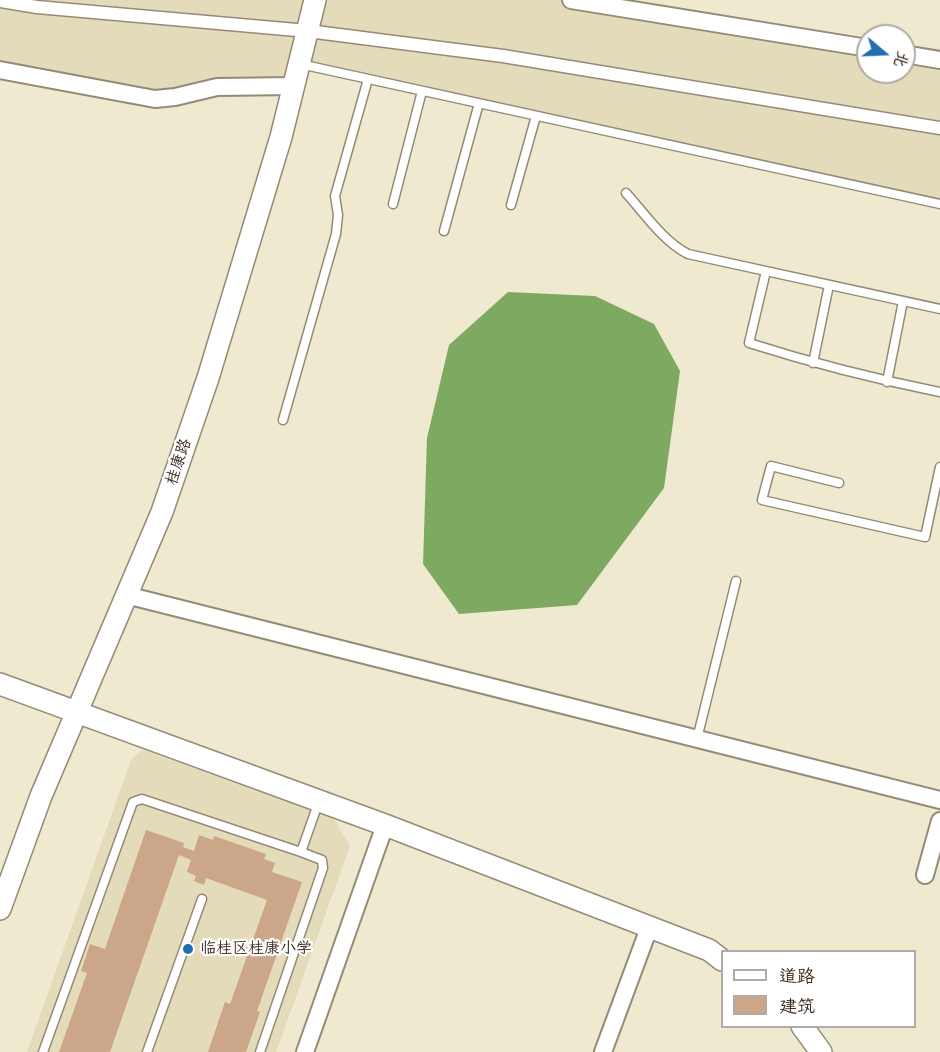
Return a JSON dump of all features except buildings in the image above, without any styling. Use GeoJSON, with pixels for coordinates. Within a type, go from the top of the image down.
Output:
{"type":"FeatureCollection","features":[{"type":"Feature","properties":{"kind":"street","name":"桂康路"},"geometry":{"type":"LineString","coordinates":[[0,909],[40,796],[162,512],[208,378],[281,137],[315,0]]}},
{"type":"Feature","properties":{"kind":"street"},"geometry":{"type":"LineString","coordinates":[[571,0],[856,46]]}},
{"type":"Feature","properties":{"kind":"street"},"geometry":{"type":"LineString","coordinates":[[0,1],[37,7],[308,31],[503,56],[940,128]]}},
{"type":"Feature","properties":{"kind":"street"},"geometry":{"type":"LineString","coordinates":[[916,56],[940,60]]}},
{"type":"Feature","properties":{"kind":"street"},"geometry":{"type":"LineString","coordinates":[[0,70],[155,99],[176,97],[217,87],[294,86]]}},
{"type":"Feature","properties":{"kind":"street"},"geometry":{"type":"LineString","coordinates":[[126,595],[940,800]]}},
{"type":"Feature","properties":{"kind":"street"},"geometry":{"type":"LineString","coordinates":[[0,684],[385,825],[709,950],[721,959]]}},
{"type":"Feature","properties":{"kind":"street"},"geometry":{"type":"LineString","coordinates":[[925,875],[940,821]]}},
{"type":"Feature","properties":{"kind":"street"},"geometry":{"type":"LineString","coordinates":[[305,1052],[385,825]]}},
{"type":"Feature","properties":{"kind":"street"},"geometry":{"type":"LineString","coordinates":[[603,1052],[649,928]]}},
{"type":"Feature","properties":{"kind":"street"},"geometry":{"type":"LineString","coordinates":[[803,1028],[821,1052]]}},
{"type":"Feature","properties":{"kind":"lane"},"geometry":{"type":"LineString","coordinates":[[300,64],[940,204]]}},
{"type":"Feature","properties":{"kind":"lane"},"geometry":{"type":"LineString","coordinates":[[283,420],[336,234],[338,215],[335,196],[368,79]]}},
{"type":"Feature","properties":{"kind":"lane"},"geometry":{"type":"LineString","coordinates":[[393,204],[422,91]]}},
{"type":"Feature","properties":{"kind":"lane"},"geometry":{"type":"LineString","coordinates":[[444,231],[479,103]]}},
{"type":"Feature","properties":{"kind":"lane"},"geometry":{"type":"LineString","coordinates":[[511,205],[536,116]]}},
{"type":"Feature","properties":{"kind":"lane"},"geometry":{"type":"LineString","coordinates":[[626,193],[679,249],[688,254],[940,309]]}},
{"type":"Feature","properties":{"kind":"lane"},"geometry":{"type":"LineString","coordinates":[[766,271],[749,344],[887,382],[940,392]]}},
{"type":"Feature","properties":{"kind":"lane"},"geometry":{"type":"LineString","coordinates":[[813,363],[829,285]]}},
{"type":"Feature","properties":{"kind":"lane"},"geometry":{"type":"LineString","coordinates":[[887,382],[903,301]]}},
{"type":"Feature","properties":{"kind":"lane"},"geometry":{"type":"LineString","coordinates":[[839,483],[771,466],[762,500],[925,537],[940,467]]}},
{"type":"Feature","properties":{"kind":"lane"},"geometry":{"type":"LineString","coordinates":[[697,739],[736,581]]}},
{"type":"Feature","properties":{"kind":"lane"},"geometry":{"type":"LineString","coordinates":[[43,1052],[133,802],[142,799],[322,860],[323,868],[260,1052]]}},
{"type":"Feature","properties":{"kind":"lane"},"geometry":{"type":"LineString","coordinates":[[301,852],[319,801]]}},
{"type":"Feature","properties":{"kind":"lane"},"geometry":{"type":"LineString","coordinates":[[147,1052],[202,899]]}},
{"type":"Feature","properties":{"kind":"shaded area"},"geometry":{"type":"Polygon","coordinates":[[[0,0],[571,0],[856,46],[856,84],[916,84],[916,56],[940,60],[940,204],[300,64],[294,86],[175,97],[0,70],[0,0]]]}},
{"type":"Feature","properties":{"kind":"shaded area","name":"临桂区桂康小学"},"geometry":{"type":"Polygon","coordinates":[[[143,750],[334,819],[350,846],[276,1052],[27,1052],[131,760],[143,750]]]}},
{"type":"Feature","properties":{"kind":"green space"},"geometry":{"type":"Polygon","coordinates":[[[508,292],[595,296],[654,324],[680,371],[664,488],[577,605],[459,614],[423,564],[427,438],[449,345],[508,292]]]}},
{"type":"Feature","properties":{"kind":"place","name":"临桂区桂康小学"},"geometry":{"type":"Point","coordinates":[188,949]}}]}
